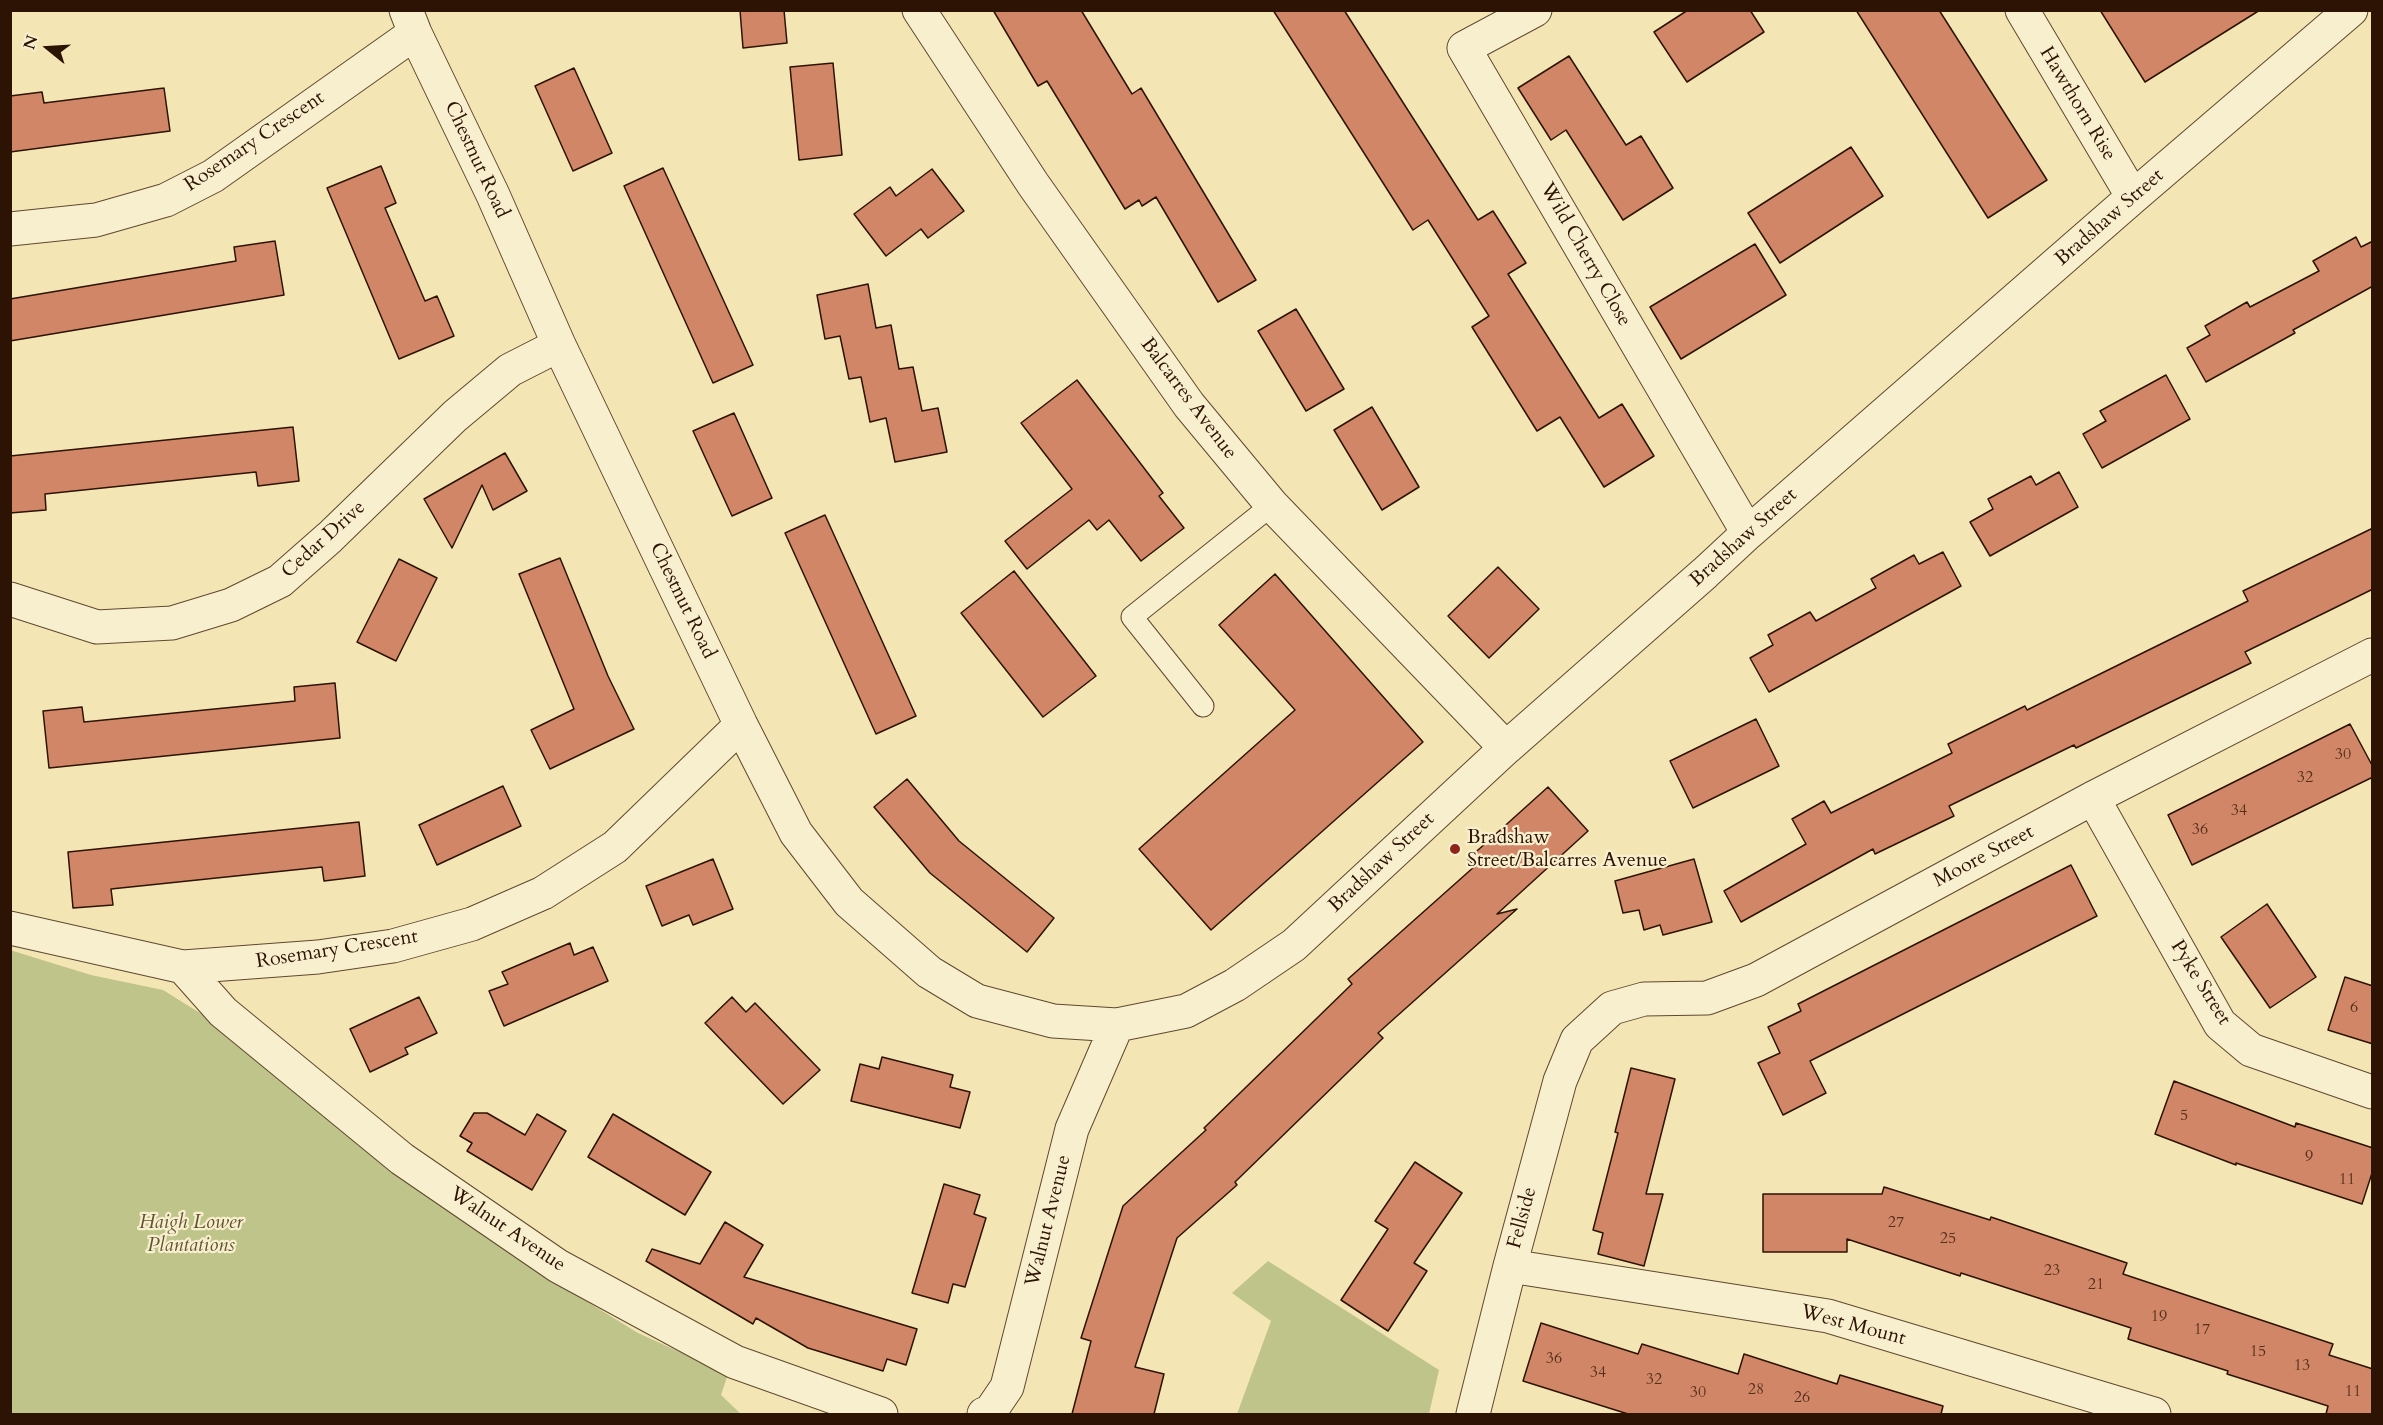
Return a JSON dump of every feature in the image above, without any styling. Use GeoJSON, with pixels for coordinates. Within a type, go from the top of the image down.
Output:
{"type":"FeatureCollection","features":[{"type":"Feature","properties":{"kind":"street","name":"Balcarres Avenue"},"geometry":{"type":"LineString","coordinates":[[919,10],[1033,184],[1189,405],[1272,505],[1506,748]]}},
{"type":"Feature","properties":{"kind":"street","name":"Wild Cherry Close"},"geometry":{"type":"LineString","coordinates":[[1535,10],[1464,48],[1748,533]]}},
{"type":"Feature","properties":{"kind":"street","name":"Hawthorn Rise"},"geometry":{"type":"LineString","coordinates":[[2022,10],[2133,197]]}},
{"type":"Feature","properties":{"kind":"street","name":"Bradshaw Street"},"geometry":{"type":"LineString","coordinates":[[1117,1025],[1186,1011],[1235,985],[1294,945],[1506,748],[1748,533],[2351,10]]}},
{"type":"Feature","properties":{"kind":"street","name":"Rosemary Crescent"},"geometry":{"type":"LineString","coordinates":[[10,230],[96,220],[166,200],[213,176],[411,22]]}},
{"type":"Feature","properties":{"kind":"street","name":"Chestnut Road"},"geometry":{"type":"LineString","coordinates":[[411,22],[493,195],[559,345],[741,725],[802,841],[849,902],[929,972],[977,1001],[1053,1021],[1117,1025]]}},
{"type":"Feature","properties":{"kind":"street","name":"Cedar Drive"},"geometry":{"type":"LineString","coordinates":[[10,598],[97,627],[172,623],[231,605],[280,581],[330,537],[455,416],[510,370],[559,345]]}},
{"type":"Feature","properties":{"kind":"street","name":"Moore Street"},"geometry":{"type":"LineString","coordinates":[[1589,1028],[1612,1008],[1644,999],[1707,998],[1756,980],[2092,798],[2373,655]]}},
{"type":"Feature","properties":{"kind":"street","name":"Rosemary Crescent"},"geometry":{"type":"LineString","coordinates":[[10,928],[183,967],[318,957],[393,946],[472,924],[543,893],[615,847],[741,725]]}},
{"type":"Feature","properties":{"kind":"street","name":"Pyke Street"},"geometry":{"type":"LineString","coordinates":[[2092,798],[2220,1024],[2251,1050],[2373,1092]]}},
{"type":"Feature","properties":{"kind":"street","name":"Walnut Avenue"},"geometry":{"type":"LineString","coordinates":[[183,967],[223,1012],[402,1159],[558,1266],[735,1362],[882,1414]]}},
{"type":"Feature","properties":{"kind":"street","name":"Walnut Avenue"},"geometry":{"type":"LineString","coordinates":[[984,1414],[990,1412],[1007,1387],[1072,1129],[1117,1025]]}},
{"type":"Feature","properties":{"kind":"street","name":"Fellside"},"geometry":{"type":"LineString","coordinates":[[1473,1414],[1509,1266],[1560,1082],[1577,1040],[1589,1028]]}},
{"type":"Feature","properties":{"kind":"street","name":"West Mount"},"geometry":{"type":"LineString","coordinates":[[1509,1266],[1828,1316],[2154,1414]]}},
{"type":"Feature","properties":{"kind":"lane"},"geometry":{"type":"LineString","coordinates":[[1203,706],[1132,618],[1272,505]]}},
{"type":"Feature","properties":{"kind":"green space","name":"Haigh Lower Plantations"},"geometry":{"type":"Polygon","coordinates":[[[10,950],[91,975],[163,990],[213,1021],[552,1280],[638,1333],[728,1374],[721,1395],[741,1414],[11,1414],[10,950]]]}},
{"type":"Feature","properties":{"kind":"green space"},"geometry":{"type":"Polygon","coordinates":[[[1268,1261],[1439,1370],[1429,1414],[1237,1414],[1271,1321],[1232,1293],[1268,1261]]]}},
{"type":"Feature","properties":{"kind":"building"},"geometry":{"type":"Polygon","coordinates":[[[740,10],[784,10],[787,43],[743,48],[740,10]]]}},
{"type":"Feature","properties":{"kind":"building"},"geometry":{"type":"Polygon","coordinates":[[[993,10],[1081,10],[1132,94],[1141,88],[1256,280],[1218,302],[1156,197],[1142,206],[1139,200],[1125,209],[1047,81],[1038,86],[993,10]]]}},
{"type":"Feature","properties":{"kind":"building"},"geometry":{"type":"Polygon","coordinates":[[[1273,10],[1344,10],[1478,220],[1493,211],[1526,263],[1508,274],[1599,418],[1622,404],[1654,456],[1604,487],[1560,417],[1537,431],[1472,327],[1489,316],[1428,220],[1413,230],[1273,10]]]}},
{"type":"Feature","properties":{"kind":"building"},"geometry":{"type":"Polygon","coordinates":[[[1688,10],[1750,10],[1764,32],[1687,82],[1654,32],[1688,10]]]}},
{"type":"Feature","properties":{"kind":"building"},"geometry":{"type":"Polygon","coordinates":[[[1856,10],[1939,10],[2047,180],[1988,218],[1856,10]]]}},
{"type":"Feature","properties":{"kind":"building"},"geometry":{"type":"Polygon","coordinates":[[[2100,10],[2260,10],[2145,82],[2100,10]]]}},
{"type":"Feature","properties":{"kind":"building"},"geometry":{"type":"Polygon","coordinates":[[[1569,56],[1626,145],[1641,136],[1673,188],[1623,220],[1566,130],[1551,140],[1518,88],[1569,56]]]}},
{"type":"Feature","properties":{"kind":"building"},"geometry":{"type":"Polygon","coordinates":[[[833,63],[842,155],[799,160],[790,67],[833,63]]]}},
{"type":"Feature","properties":{"kind":"building"},"geometry":{"type":"Polygon","coordinates":[[[574,68],[612,153],[573,171],[535,86],[574,68]]]}},
{"type":"Feature","properties":{"kind":"building"},"geometry":{"type":"Polygon","coordinates":[[[164,88],[170,131],[10,152],[10,96],[42,92],[44,103],[164,88]]]}},
{"type":"Feature","properties":{"kind":"building"},"geometry":{"type":"Polygon","coordinates":[[[1851,147],[1883,196],[1780,263],[1748,213],[1851,147]]]}},
{"type":"Feature","properties":{"kind":"building"},"geometry":{"type":"Polygon","coordinates":[[[381,166],[396,203],[385,208],[425,301],[437,296],[454,336],[399,359],[327,188],[381,166]]]}},
{"type":"Feature","properties":{"kind":"building"},"geometry":{"type":"Polygon","coordinates":[[[663,168],[753,365],[713,383],[624,186],[663,168]]]}},
{"type":"Feature","properties":{"kind":"building"},"geometry":{"type":"Polygon","coordinates":[[[932,169],[964,211],[928,238],[921,229],[886,256],[854,214],[890,187],[896,196],[932,169]]]}},
{"type":"Feature","properties":{"kind":"building"},"geometry":{"type":"Polygon","coordinates":[[[2356,237],[2361,247],[2373,241],[2373,286],[2293,330],[2295,333],[2206,382],[2187,348],[2210,335],[2205,326],[2247,302],[2250,307],[2319,271],[2313,261],[2356,237]]]}},
{"type":"Feature","properties":{"kind":"building"},"geometry":{"type":"Polygon","coordinates":[[[275,241],[284,295],[10,341],[10,299],[236,261],[234,247],[275,241]]]}},
{"type":"Feature","properties":{"kind":"building"},"geometry":{"type":"Polygon","coordinates":[[[1755,244],[1786,295],[1681,359],[1650,307],[1755,244]]]}},
{"type":"Feature","properties":{"kind":"building"},"geometry":{"type":"Polygon","coordinates":[[[868,284],[876,328],[891,325],[899,369],[913,367],[922,411],[938,408],[947,452],[895,462],[886,418],[870,422],[861,377],[849,379],[840,336],[825,339],[817,295],[868,284]]]}},
{"type":"Feature","properties":{"kind":"building"},"geometry":{"type":"Polygon","coordinates":[[[1296,309],[1344,389],[1306,411],[1258,331],[1296,309]]]}},
{"type":"Feature","properties":{"kind":"building"},"geometry":{"type":"Polygon","coordinates":[[[2166,375],[2190,419],[2102,468],[2083,434],[2106,421],[2100,411],[2166,375]]]}},
{"type":"Feature","properties":{"kind":"building"},"geometry":{"type":"Polygon","coordinates":[[[1077,380],[1163,493],[1159,496],[1184,528],[1141,561],[1109,520],[1097,530],[1089,520],[1027,569],[1005,541],[1072,489],[1021,423],[1077,380]]]}},
{"type":"Feature","properties":{"kind":"building"},"geometry":{"type":"Polygon","coordinates":[[[1372,407],[1419,487],[1382,510],[1334,430],[1372,407]]]}},
{"type":"Feature","properties":{"kind":"building"},"geometry":{"type":"Polygon","coordinates":[[[734,413],[772,498],[732,516],[693,431],[734,413]]]}},
{"type":"Feature","properties":{"kind":"building"},"geometry":{"type":"Polygon","coordinates":[[[293,427],[299,481],[258,486],[256,472],[45,494],[46,510],[10,513],[10,456],[293,427]]]}},
{"type":"Feature","properties":{"kind":"building"},"geometry":{"type":"Polygon","coordinates":[[[505,453],[527,491],[493,510],[482,485],[452,548],[424,499],[505,453]]]}},
{"type":"Feature","properties":{"kind":"building"},"geometry":{"type":"Polygon","coordinates":[[[2059,472],[2078,507],[1990,556],[1970,522],[1993,509],[1988,499],[2031,476],[2036,485],[2059,472]]]}},
{"type":"Feature","properties":{"kind":"building"},"geometry":{"type":"Polygon","coordinates":[[[825,515],[916,716],[876,734],[785,533],[825,515]]]}},
{"type":"Feature","properties":{"kind":"building"},"geometry":{"type":"Polygon","coordinates":[[[2373,528],[2373,589],[2245,652],[2251,663],[2076,748],[2074,745],[1949,806],[1954,816],[1875,854],[1873,849],[1741,922],[1724,891],[1806,844],[1792,819],[1824,801],[1831,813],[1952,753],[1948,744],[2025,706],[2027,710],[2248,601],[2243,591],[2373,528]]]}},
{"type":"Feature","properties":{"kind":"building"},"geometry":{"type":"Polygon","coordinates":[[[1943,552],[1961,586],[1769,692],[1750,658],[1773,645],[1768,635],[1810,612],[1816,621],[1876,588],[1871,579],[1914,555],[1919,564],[1943,552]]]}},
{"type":"Feature","properties":{"kind":"building"},"geometry":{"type":"Polygon","coordinates":[[[560,558],[608,676],[634,729],[550,769],[531,730],[574,709],[519,574],[560,558]]]}},
{"type":"Feature","properties":{"kind":"building"},"geometry":{"type":"Polygon","coordinates":[[[399,559],[437,578],[396,661],[357,642],[399,559]]]}},
{"type":"Feature","properties":{"kind":"building"},"geometry":{"type":"Polygon","coordinates":[[[1498,567],[1539,609],[1489,658],[1448,616],[1498,567]]]}},
{"type":"Feature","properties":{"kind":"building"},"geometry":{"type":"Polygon","coordinates":[[[1014,571],[1096,676],[1043,717],[961,613],[1014,571]]]}},
{"type":"Feature","properties":{"kind":"building"},"geometry":{"type":"Polygon","coordinates":[[[1275,574],[1423,742],[1211,930],[1139,849],[1295,710],[1219,625],[1275,574]]]}},
{"type":"Feature","properties":{"kind":"building"},"geometry":{"type":"Polygon","coordinates":[[[335,683],[340,738],[49,768],[43,711],[82,707],[84,722],[295,701],[294,687],[335,683]]]}},
{"type":"Feature","properties":{"kind":"building"},"geometry":{"type":"Polygon","coordinates":[[[1756,719],[1779,766],[1693,808],[1670,761],[1756,719]]]}},
{"type":"Feature","properties":{"kind":"building"},"geometry":{"type":"Polygon","coordinates":[[[2350,724],[2373,767],[2373,777],[2192,865],[2168,815],[2350,724]]]}},
{"type":"Feature","properties":{"kind":"building"},"geometry":{"type":"Polygon","coordinates":[[[907,779],[959,841],[1054,918],[1027,952],[930,873],[874,807],[907,779]]]}},
{"type":"Feature","properties":{"kind":"building"},"geometry":{"type":"Polygon","coordinates":[[[503,786],[521,826],[437,865],[419,825],[503,786]]]}},
{"type":"Feature","properties":{"kind":"building"},"geometry":{"type":"Polygon","coordinates":[[[1548,787],[1588,831],[1497,914],[1517,909],[1378,1033],[1383,1038],[1235,1182],[1237,1185],[1177,1238],[1135,1367],[1164,1374],[1154,1414],[1072,1414],[1091,1341],[1081,1338],[1123,1206],[1206,1130],[1204,1128],[1352,984],[1348,979],[1475,866],[1468,859],[1548,787]]]}},
{"type":"Feature","properties":{"kind":"building"},"geometry":{"type":"Polygon","coordinates":[[[359,822],[365,876],[324,881],[322,867],[111,889],[113,905],[73,908],[68,852],[359,822]]]}},
{"type":"Feature","properties":{"kind":"building"},"geometry":{"type":"Polygon","coordinates":[[[713,859],[733,909],[693,925],[689,915],[662,926],[646,886],[713,859]]]}},
{"type":"Feature","properties":{"kind":"building"},"geometry":{"type":"Polygon","coordinates":[[[1694,859],[1712,922],[1663,935],[1660,925],[1644,930],[1639,910],[1623,913],[1615,881],[1694,859]]]}},
{"type":"Feature","properties":{"kind":"building"},"geometry":{"type":"Polygon","coordinates":[[[2071,865],[2097,916],[1810,1061],[1826,1093],[1783,1115],[1758,1063],[1780,1053],[1768,1027],[1801,1011],[1798,1004],[2071,865]]]}},
{"type":"Feature","properties":{"kind":"building"},"geometry":{"type":"Polygon","coordinates":[[[2267,904],[2316,977],[2270,1008],[2221,937],[2267,904]]]}},
{"type":"Feature","properties":{"kind":"building"},"geometry":{"type":"Polygon","coordinates":[[[570,943],[574,955],[593,947],[608,981],[504,1026],[489,991],[508,984],[502,972],[570,943]]]}},
{"type":"Feature","properties":{"kind":"building"},"geometry":{"type":"Polygon","coordinates":[[[2345,977],[2373,986],[2373,1044],[2328,1030],[2345,977]]]}},
{"type":"Feature","properties":{"kind":"building"},"geometry":{"type":"Polygon","coordinates":[[[419,997],[437,1033],[405,1048],[408,1054],[370,1072],[350,1029],[419,997]]]}},
{"type":"Feature","properties":{"kind":"building"},"geometry":{"type":"Polygon","coordinates":[[[732,997],[746,1012],[755,1003],[820,1070],[783,1104],[705,1023],[732,997]]]}},
{"type":"Feature","properties":{"kind":"building"},"geometry":{"type":"Polygon","coordinates":[[[882,1057],[953,1075],[950,1087],[970,1092],[960,1128],[851,1101],[860,1064],[879,1069],[882,1057]]]}},
{"type":"Feature","properties":{"kind":"building"},"geometry":{"type":"Polygon","coordinates":[[[1631,1068],[1675,1079],[1646,1194],[1663,1194],[1644,1266],[1598,1254],[1603,1233],[1593,1230],[1618,1133],[1615,1132],[1631,1068]]]}},
{"type":"Feature","properties":{"kind":"building"},"geometry":{"type":"Polygon","coordinates":[[[2174,1081],[2295,1127],[2296,1123],[2373,1148],[2373,1170],[2362,1204],[2236,1163],[2236,1165],[2155,1134],[2174,1081]]]}},
{"type":"Feature","properties":{"kind":"building"},"geometry":{"type":"Polygon","coordinates":[[[474,1113],[487,1113],[525,1135],[537,1114],[566,1131],[532,1190],[467,1151],[472,1143],[460,1136],[474,1113]]]}},
{"type":"Feature","properties":{"kind":"building"},"geometry":{"type":"Polygon","coordinates":[[[613,1114],[711,1172],[685,1215],[588,1157],[613,1114]]]}},
{"type":"Feature","properties":{"kind":"building"},"geometry":{"type":"Polygon","coordinates":[[[1415,1162],[1462,1193],[1414,1263],[1427,1271],[1388,1331],[1341,1300],[1388,1229],[1375,1221],[1415,1162]]]}},
{"type":"Feature","properties":{"kind":"building"},"geometry":{"type":"Polygon","coordinates":[[[944,1184],[980,1195],[974,1214],[986,1218],[965,1287],[953,1284],[948,1303],[912,1293],[944,1184]]]}},
{"type":"Feature","properties":{"kind":"building"},"geometry":{"type":"Polygon","coordinates":[[[1884,1187],[1990,1220],[1991,1217],[2127,1263],[2123,1274],[2333,1344],[2329,1355],[2373,1369],[2373,1414],[2326,1414],[2328,1406],[2128,1339],[2131,1328],[1847,1239],[1847,1252],[1763,1252],[1763,1194],[1882,1194],[1884,1187]]]}},
{"type":"Feature","properties":{"kind":"building"},"geometry":{"type":"Polygon","coordinates":[[[725,1222],[763,1245],[744,1277],[917,1329],[906,1365],[887,1359],[883,1371],[808,1348],[756,1318],[753,1324],[646,1261],[652,1249],[700,1264],[725,1222]]]}},
{"type":"Feature","properties":{"kind":"building"},"geometry":{"type":"Polygon","coordinates":[[[1541,1323],[1638,1354],[1642,1344],[1738,1374],[1744,1354],[1837,1384],[1840,1375],[1943,1406],[1941,1414],[1628,1414],[1523,1381],[1541,1323]]]}},
{"type":"Feature","properties":{"kind":"place","name":"Bradshaw Street/Balcarres Avenue"},"geometry":{"type":"Point","coordinates":[1455,849]}}]}
